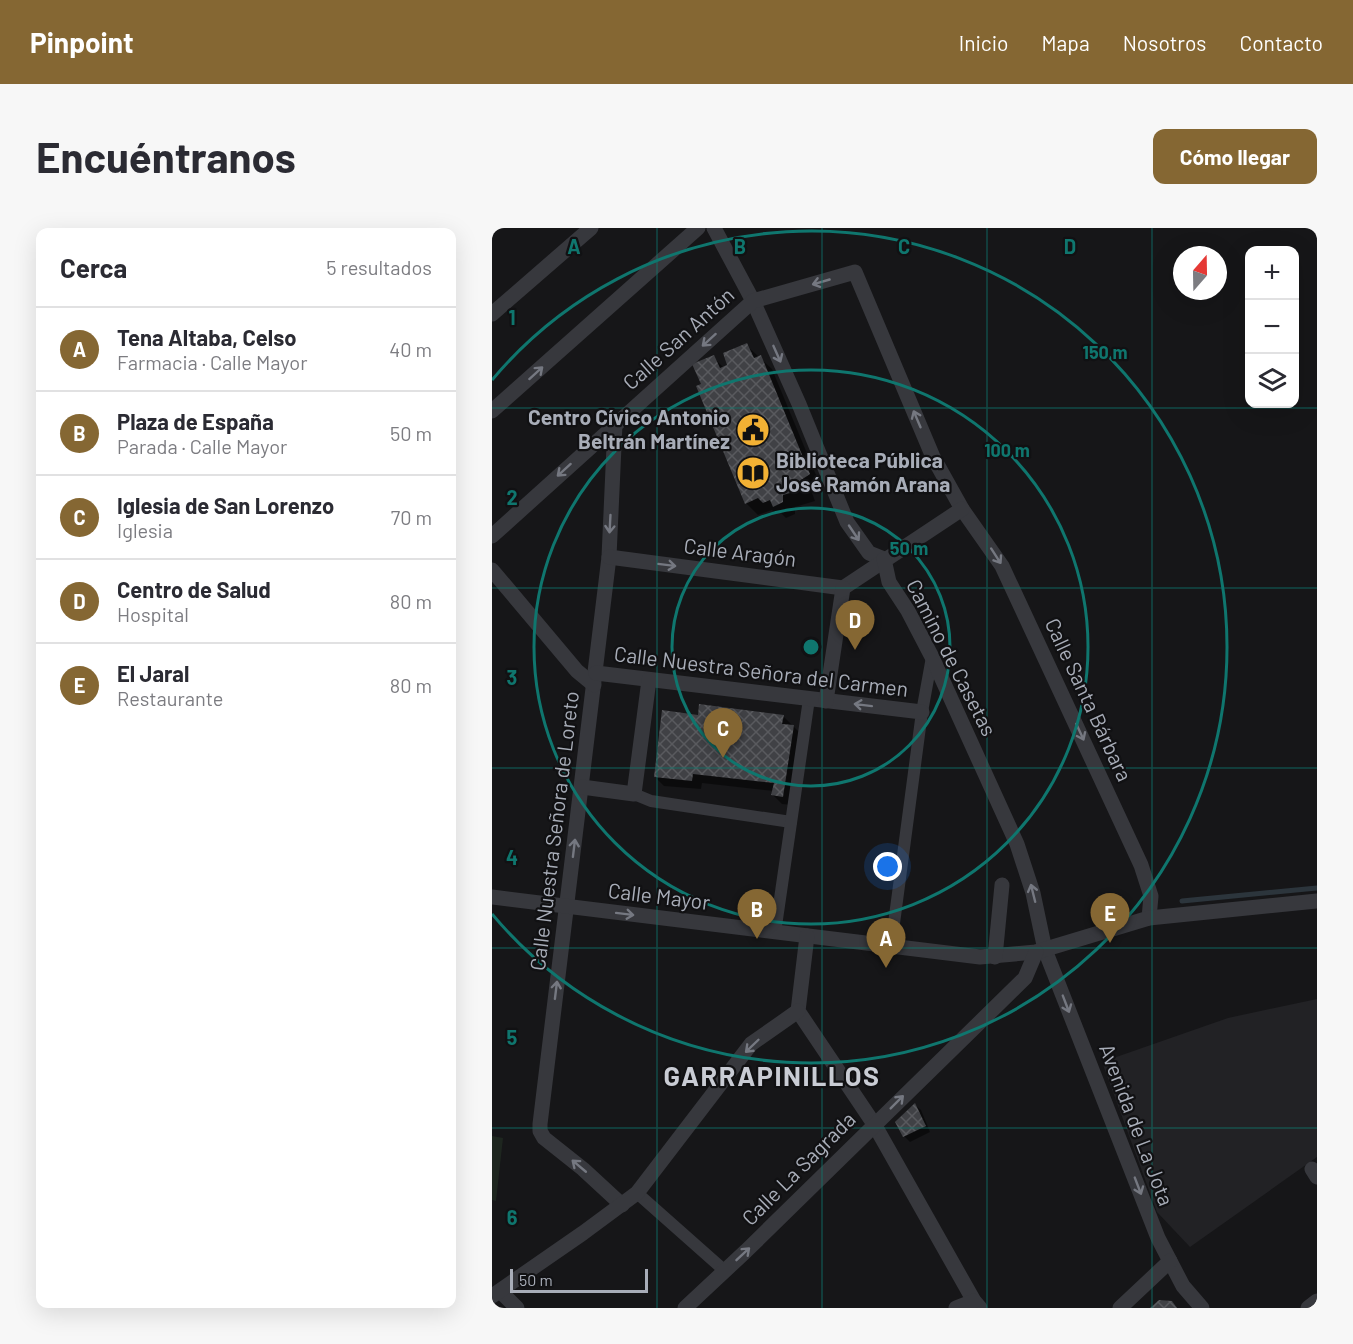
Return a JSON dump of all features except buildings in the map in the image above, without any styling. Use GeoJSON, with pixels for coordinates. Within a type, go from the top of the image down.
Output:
{"type":"FeatureCollection","features":[{"type":"Feature","properties":{"kind":"street"},"geometry":{"type":"LineString","coordinates":[[492,314],[591,228]]}},
{"type":"Feature","properties":{"kind":"street"},"geometry":{"type":"LineString","coordinates":[[492,411],[698,228]]}},
{"type":"Feature","properties":{"kind":"street","name":"Calle San Antón"},"geometry":{"type":"LineString","coordinates":[[492,536],[753,301],[714,228]]}},
{"type":"Feature","properties":{"kind":"street","name":"Calle Santa Bárbara"},"geometry":{"type":"LineString","coordinates":[[753,301],[855,272],[928,447],[962,509],[1002,566],[1142,864],[1151,896],[1149,918]]}},
{"type":"Feature","properties":{"kind":"street"},"geometry":{"type":"LineString","coordinates":[[753,301],[848,522],[869,553],[884,559]]}},
{"type":"Feature","properties":{"kind":"street","name":"Calle Nuestra Señora de Loreto"},"geometry":{"type":"LineString","coordinates":[[615,424],[609,558],[540,1131],[544,1138],[583,1169],[622,1205]]}},
{"type":"Feature","properties":{"kind":"street"},"geometry":{"type":"LineString","coordinates":[[826,701],[843,588],[962,509]]}},
{"type":"Feature","properties":{"kind":"street"},"geometry":{"type":"LineString","coordinates":[[862,575],[869,553]]}},
{"type":"Feature","properties":{"kind":"street","name":"Calle Aragón"},"geometry":{"type":"LineString","coordinates":[[609,558],[843,588]]}},
{"type":"Feature","properties":{"kind":"street","name":"Camino de Casetas"},"geometry":{"type":"LineString","coordinates":[[884,559],[889,582],[908,611],[932,657],[1020,854],[1033,893],[1040,951]]}},
{"type":"Feature","properties":{"kind":"street"},"geometry":{"type":"LineString","coordinates":[[492,570],[577,671],[595,679]]}},
{"type":"Feature","properties":{"kind":"street"},"geometry":{"type":"LineString","coordinates":[[862,575],[889,582]]}},
{"type":"Feature","properties":{"kind":"street"},"geometry":{"type":"LineString","coordinates":[[891,946],[921,712],[932,657]]}},
{"type":"Feature","properties":{"kind":"street","name":"Calle Nuestra Señora del Carmen"},"geometry":{"type":"LineString","coordinates":[[595,679],[649,680],[921,712]]}},
{"type":"Feature","properties":{"kind":"street"},"geometry":{"type":"LineString","coordinates":[[634,794],[649,680]]}},
{"type":"Feature","properties":{"kind":"street"},"geometry":{"type":"LineString","coordinates":[[775,933],[809,699]]}},
{"type":"Feature","properties":{"kind":"street"},"geometry":{"type":"LineString","coordinates":[[582,787],[634,794],[651,801],[791,822]]}},
{"type":"Feature","properties":{"kind":"street"},"geometry":{"type":"LineString","coordinates":[[995,957],[1002,885]]}},
{"type":"Feature","properties":{"kind":"street","name":"Calle Mayor"},"geometry":{"type":"LineString","coordinates":[[492,897],[980,957],[1040,951],[1149,918],[1317,901]]}},
{"type":"Feature","properties":{"kind":"street"},"geometry":{"type":"LineString","coordinates":[[807,936],[798,1011],[874,1124],[977,1304],[956,1308]]}},
{"type":"Feature","properties":{"kind":"street","name":"Calle La Sagrada"},"geometry":{"type":"LineString","coordinates":[[685,1308],[1025,978],[1040,951]]}},
{"type":"Feature","properties":{"kind":"street","name":"Avenida de La Jota"},"geometry":{"type":"LineString","coordinates":[[1040,951],[1158,1238],[1183,1286],[1202,1308]]}},
{"type":"Feature","properties":{"kind":"street"},"geometry":{"type":"LineString","coordinates":[[517,1308],[496,1294],[637,1193],[751,1044],[798,1011]]}},
{"type":"Feature","properties":{"kind":"street"},"geometry":{"type":"LineString","coordinates":[[637,1193],[724,1271]]}},
{"type":"Feature","properties":{"kind":"street"},"geometry":{"type":"LineString","coordinates":[[1120,1308],[1170,1261]]}},
{"type":"Feature","properties":{"kind":"street"},"geometry":{"type":"LineString","coordinates":[[1308,1308],[1317,1301]]}},
{"type":"Feature","properties":{"kind":"shaded area"},"geometry":{"type":"Polygon","coordinates":[[[1317,999],[1317,1157],[1190,1247],[1157,1212],[1102,1062],[1228,1018],[1317,999]]]}},
{"type":"Feature","properties":{"kind":"shaded area"},"geometry":{"type":"Polygon","coordinates":[[[492,1136],[503,1138],[496,1201],[492,1200],[492,1136]]]}},
{"type":"Feature","properties":{"kind":"waterway"},"geometry":{"type":"LineString","coordinates":[[1182,901],[1317,888]]}},
{"type":"Feature","properties":{"kind":"place","name":"Centro Cívico Antonio Beltrán Martínez"},"geometry":{"type":"Point","coordinates":[753,430]}},
{"type":"Feature","properties":{"kind":"place","name":"Biblioteca Pública José Ramón Arana"},"geometry":{"type":"Point","coordinates":[753,473]}},
{"type":"Feature","properties":{"kind":"place","name":"Centro de Salud"},"geometry":{"type":"Point","coordinates":[855,650]}},
{"type":"Feature","properties":{"kind":"place","name":"Iglesia de San Lorenzo"},"geometry":{"type":"Point","coordinates":[723,758]}},
{"type":"Feature","properties":{"kind":"place","name":"Plaza de España"},"geometry":{"type":"Point","coordinates":[757,939]}},
{"type":"Feature","properties":{"kind":"place","name":"El Jaral"},"geometry":{"type":"Point","coordinates":[1110,943]}},
{"type":"Feature","properties":{"kind":"place","name":"Tena Altaba, Celso"},"geometry":{"type":"Point","coordinates":[886,968]}},
{"type":"Feature","properties":{"kind":"district","name":"GARRAPINILLOS"},"geometry":{"type":"Point","coordinates":[772,1077]}}]}
